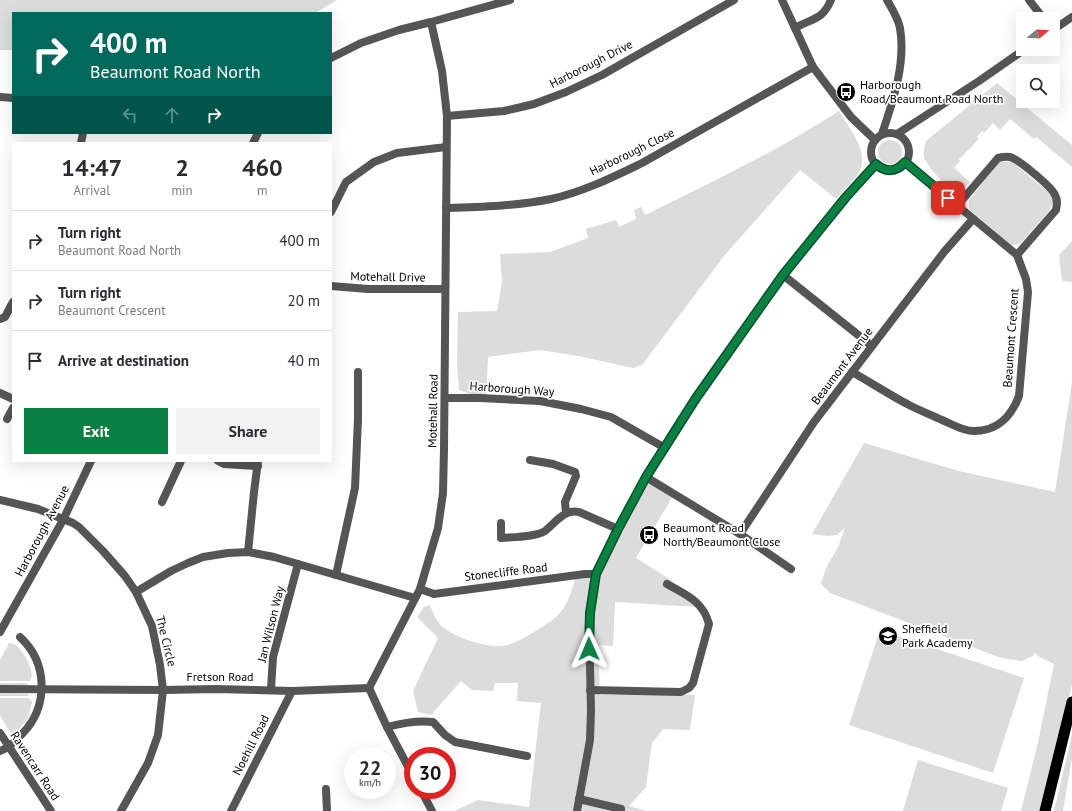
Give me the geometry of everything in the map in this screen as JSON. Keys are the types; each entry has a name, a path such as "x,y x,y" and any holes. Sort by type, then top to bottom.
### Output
{"highway":[{"path":"1045,811 1072,702"}],"street":[{"path":"332,58 361,43 399,30 510,0"},
{"name":"Harborough Drive","path":"447,116 504,111 534,104 566,92 602,75 734,0"},
{"path":"782,0 812,67 851,117 875,140"},
{"path":"795,28 819,17 825,12 831,0"},
{"path":"882,134 897,134 908,146 909,152 905,162 897,169 891,170 880,168 873,160 871,150 875,140 882,134 895,94 901,55 900,28 894,12 887,0"},
{"path":"1029,0 1038,12"},
{"path":"1060,25 1072,17"},
{"name":"Motehall Road","path":"369,688 420,589 438,528 443,493 447,116 442,71 431,22"},
{"path":"897,134 980,81 1016,55"},
{"name":"Harborough Close","path":"446,208 491,207 522,204 552,198 614,177 642,164 812,67"},
{"path":"0,97 12,98"},
{"path":"332,210 346,182 374,162 397,153 446,147"},
{"path":"957,206 998,158 1011,157 1019,161 1051,188 1057,203 1056,210 1017,255"},
{"name":"Beaumont Crescent","path":"852,372 910,405 961,428 973,431 997,425 1007,418 1014,408 1019,396 1028,292 1026,279 1017,255 905,162"},
{"path":"577,811 590,740 589,621 596,574 646,477 696,398 783,275 846,197 876,164"},
{"name":"Beaumont Avenue","path":"740,534 814,422 944,252 973,219"},
{"path":"783,275 872,346"},
{"name":"Motehall Drive","path":"332,286 368,289 445,289"},
{"path":"0,319 5,317 12,304"},
{"path":"336,576 355,488 358,419 358,372"},
{"path":"0,393 12,399"},
{"name":"Harborough Way","path":"445,398 540,401 581,409 610,418 665,448"},
{"path":"8,419 12,410"},
{"path":"530,460 553,464 575,472 576,476 565,502 566,512"},
{"name":"Harborough Avenue","path":"1,627 63,520 91,462"},
{"path":"162,502 181,462"},
{"path":"220,462 224,464 258,464 248,552"},
{"path":"646,477 740,534 791,569"},
{"name":"The Circle","path":"0,500 38,509 79,527 115,564 136,592 152,626 160,665 163,690 158,735 148,763 121,811"},
{"path":"501,522 501,538 535,534 543,532 566,512 572,510 618,529"},
{"path":"136,592 170,571 203,557 228,553 248,552 274,557 415,598"},
{"name":"Jan Wilson Way","path":"271,689 273,657 298,564"},
{"name":"Stonecliffe Road","path":"420,589 434,594 585,574 596,574"},
{"path":"590,690 681,692 689,688 693,683 709,624 707,616 694,600 667,584"},
{"path":"0,751 9,748 35,719 42,689 42,677 37,662 28,645 20,637"},
{"path":"369,688 404,759"},
{"name":"Fretson Road","path":"0,689 271,689 292,691 369,688"},
{"name":"Noehill Road","path":"231,811 292,691"},
{"path":"387,727 424,720 433,722 445,735 455,742 527,756"},
{"name":"Ravencarr Road","path":"0,733 51,811"},
{"path":"326,789 327,811"},
{"path":"426,799 432,811"},
{"path":"579,799 621,809 621,811"}],"shaded area":[{"path":"0,0 337,0 317,12 12,12 12,50 0,50"},
{"path":"997,83 1016,99 1016,108 1027,108 1072,145 1072,167 1036,137 1034,139 1010,119 1000,130 993,123 984,133 982,131 977,137 979,139 959,159 960,161 954,168 970,182 962,190 955,192 942,182 925,160 924,153 926,141"},
{"path":"839,111 860,147 862,162 856,177 836,199 800,170 724,256 642,365 633,368 578,356 540,350 488,357 486,400 459,390 457,364 458,312 497,311 502,282 500,254 550,252 588,238 586,229 616,220 619,227 636,219 634,210 641,207 645,215 768,153 816,126"},
{"path":"890,140 899,143 902,152 899,161 890,164 881,161 878,152 881,143"},
{"path":"999,162 1012,162 1051,194 1053,203 1049,211 1020,244 1011,245 969,209 969,200"},
{"path":"1072,241 1072,282 1062,281 1059,255"},
{"path":"1072,382 1072,685 1041,811 1021,811 1038,742 1054,664 1034,653 1033,656 1022,661 1001,658 830,593 821,584 826,568 838,547 845,528 837,535 827,536 812,534 864,443 959,471 1055,492"},
{"path":"649,481 673,496 636,558 671,580 698,607 615,602 613,646 598,645 600,695 695,695 690,730 663,729 652,743 646,787 629,806 647,811 454,811 478,800 529,807 541,703 517,701 518,683 495,683 493,691 472,690 461,681 431,715 418,712 413,691 438,638 417,617 424,607 430,605 437,621 444,628 457,636 480,644 495,646 508,645 532,634 558,615 569,598 575,579 594,576"},
{"path":"880,630 1024,678 993,773 849,725"},
{"path":"9,643 18,647 26,658 31,671 32,677 30,681 0,681 0,660"},
{"path":"0,683 27,683 29,685 0,685"},
{"path":"0,693 29,694 28,696 0,696"},
{"path":"0,698 29,698 32,702 28,718 15,734 11,734 0,715"},
{"path":"1072,734 1072,758 1063,811 1054,811"},
{"path":"918,760 1008,788 1001,811 903,811"}],"place":[{"name":"Harborough Road/Beaumont Road North","path":"846,92"},
{"name":"Beaumont Road North/Beaumont Close","path":"649,535"},
{"name":"Sheffield Park Academy","path":"888,636"}],"route":[{"path":"589,649 590,607 596,574 618,529 646,477 696,398 783,275 846,197 876,164 880,168 891,170 897,169 905,162 948,198"}]}
